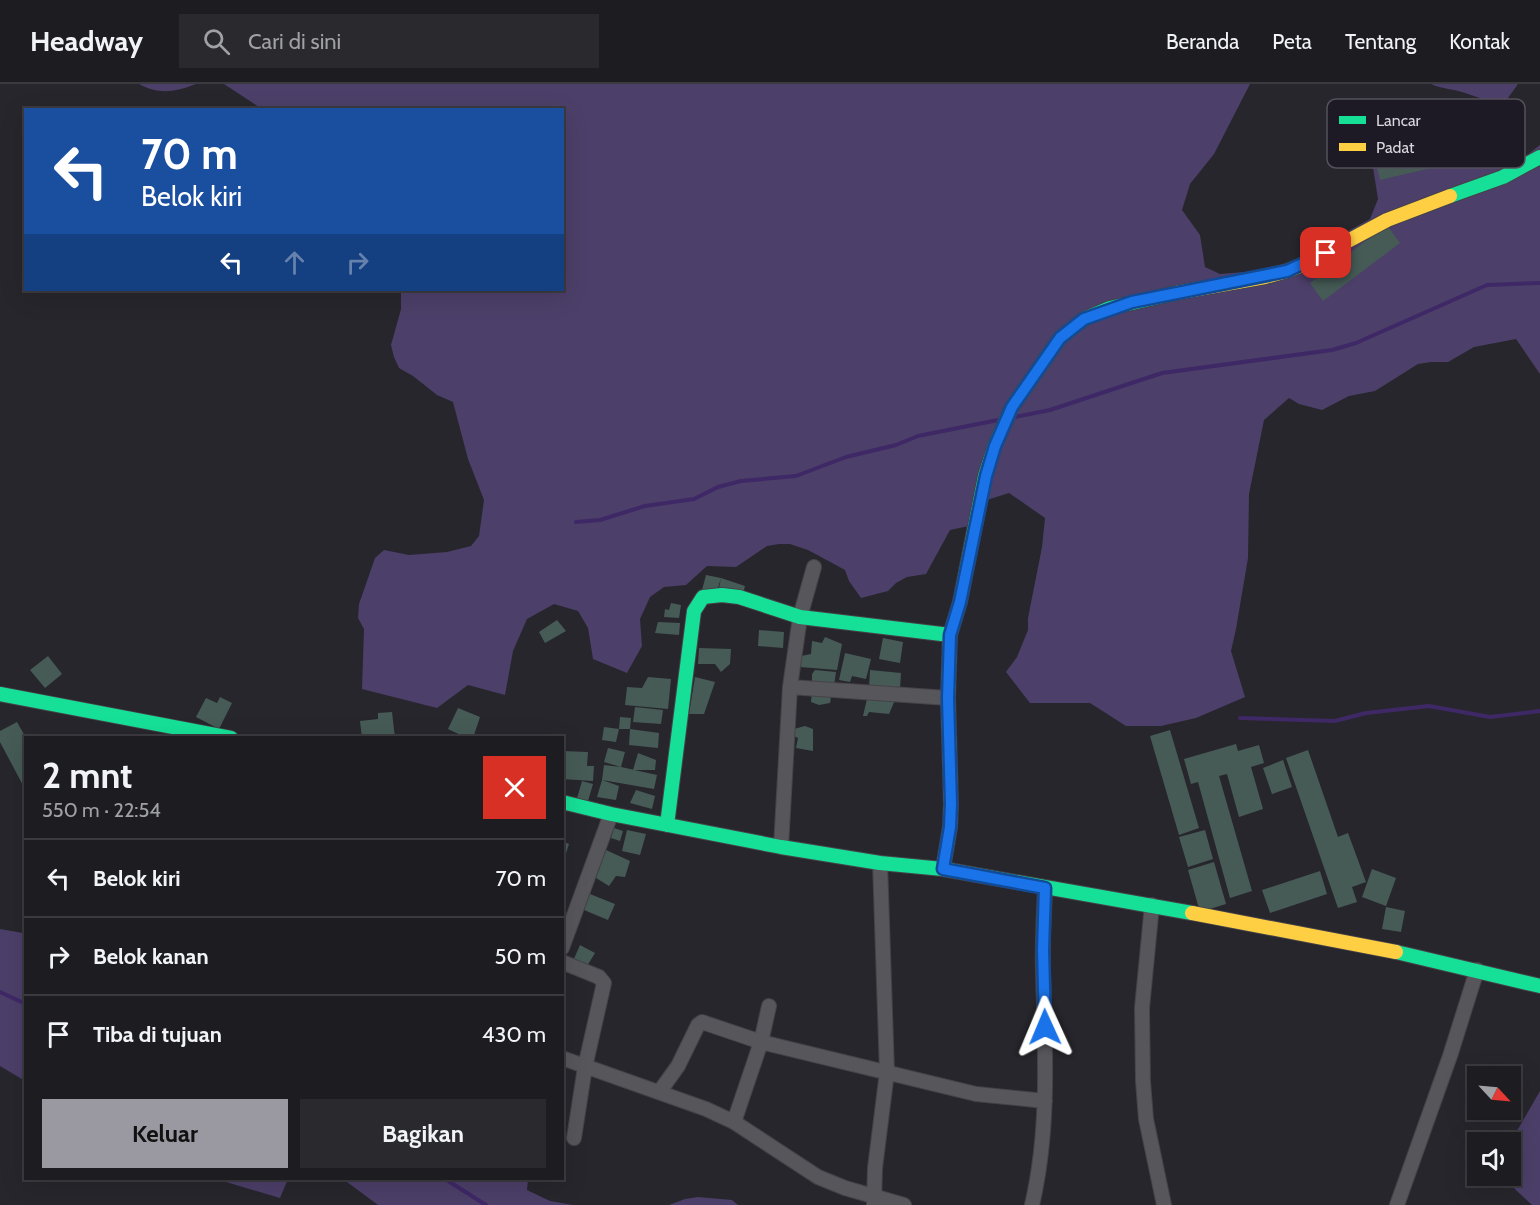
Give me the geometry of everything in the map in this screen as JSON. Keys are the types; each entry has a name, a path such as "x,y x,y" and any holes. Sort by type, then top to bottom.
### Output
{"street":[{"path":"1525,165 1540,157"},
{"path":"943,869 950,827 951,804 948,698 950,635 960,602 986,476 995,446 1012,407 1060,338 1084,319 1132,302 1287,271 1305,264 1398,215 1503,177 1520,168"},
{"path":"781,847 790,687 800,617 814,567"},
{"path":"667,825 694,611 703,597 722,595 739,597 800,617 950,635"},
{"path":"790,687 948,698"},
{"path":"0,694 220,736"},
{"path":"564,802 611,814 781,847 943,869 1152,905 1477,970 1540,986"},
{"path":"564,943 611,814"},
{"path":"874,1201 877,1148 887,1072 880,862"},
{"path":"1032,1205 1043,1134 1045,1101 1043,950 1045,888"},
{"path":"1152,905 1142,1008 1143,1071 1146,1119 1164,1205"},
{"path":"564,963 599,977 604,983 585,1067 574,1138"},
{"path":"1397,1205 1450,1056 1477,970"},
{"path":"734,1122 761,1042 769,1006"},
{"path":"660,1091 678,1066 698,1025 702,1022 761,1042 976,1094 1045,1101"},
{"path":"564,1059 706,1108 734,1122 830,1183 874,1201 904,1205"}],"shaded area":[{"path":"139,84 196,84 181,89 160,91"},
{"path":"224,84 1250,84 1214,154 1190,184 1182,210 1200,235 1205,267 1220,274 1280,269 1370,219 1378,199 1373,168 1500,168 1503,170 1525,168 1525,157 1540,145 1540,374 1516,339 1474,347 1448,362 1418,364 1375,391 1349,396 1322,410 1299,404 1289,398 1264,420 1249,494 1248,558 1231,651 1245,697 1196,718 1161,726 1126,726 1090,703 1030,703 1006,672 1017,657 1028,630 1028,618 1042,547 1045,518 1009,493 987,500 983,523 950,530 926,574 907,577 888,591 861,598 849,581 845,570 808,550 790,544 767,546 736,567 707,566 686,585 664,587 650,597 640,619 642,646 627,673 593,659 588,628 578,611 554,604 527,619 513,651 505,695 468,685 437,708 362,689 364,629 358,618 359,604 375,558 384,550 409,555 447,552 471,546 479,536 484,500 468,459 453,402 437,395 399,368 394,357 391,345 401,309 401,291 564,291 564,108 260,108"},
{"path":"1431,84 1518,84 1507,99 1484,99"},
{"path":"0,929 24,932 24,1080 0,1066"},
{"path":"1540,1091 1540,1205 1532,1205 1512,1186 1521,1186 1521,1132 1516,1132"},
{"path":"219,1180 288,1180 280,1198"},
{"path":"344,1180 528,1180 527,1190 550,1201 573,1205 378,1205"},
{"path":"698,1197 732,1200 738,1205 669,1205"}],"building":[{"path":"1377,168 1431,168 1380,180"},
{"path":"1387,225 1400,243 1323,301 1310,283"},
{"path":"706,575 721,578 717,591 701,594"},
{"path":"721,578 745,586 743,594 719,588"},
{"path":"671,603 681,605 679,618 664,617 665,609 669,610"},
{"path":"557,620 566,631 545,643 539,632"},
{"path":"658,622 680,623 679,635 655,633"},
{"path":"759,630 784,632 783,648 758,646"},
{"path":"825,637 842,644 837,670 800,667 801,656 811,654 812,641 822,643"},
{"path":"883,638 903,642 900,663 879,659"},
{"path":"699,648 731,649 730,664 721,672 715,664 698,664"},
{"path":"845,653 871,659 866,679 852,676 850,682 839,680"},
{"path":"48,656 62,674 45,688 30,670"},
{"path":"815,670 836,672 834,686 812,683 812,674"},
{"path":"870,670 901,673 900,689 869,689"},
{"path":"648,677 671,679 668,709 625,705 627,687 642,688"},
{"path":"695,677 715,682 704,714 689,714"},
{"path":"812,690 832,691 830,703 819,705 811,702"},
{"path":"220,697 232,703 219,729 196,717 206,698 217,703"},
{"path":"867,699 895,700 889,714 869,712 867,716 863,716"},
{"path":"635,707 663,710 661,724 633,722"},
{"path":"458,708 480,717 474,736 463,736 448,729"},
{"path":"392,712 395,736 362,736 360,721 378,719 378,713"},
{"path":"620,717 631,718 630,729 619,729"},
{"path":"17,722 25,736 24,787 0,742 0,731"},
{"path":"805,726 813,729 813,751 796,748 798,738 794,736 794,729"},
{"path":"604,727 619,729 616,742 602,740"},
{"path":"630,729 659,733 658,748 629,745"},
{"path":"1170,730 1199,828 1179,835 1150,736"},
{"path":"1236,744 1238,751 1259,745 1264,763 1251,767 1263,809 1239,817 1227,774 1219,776 1252,891 1230,898 1198,782 1191,784 1184,759"},
{"path":"608,748 625,752 621,767 604,762"},
{"path":"1308,750 1338,837 1348,833 1366,882 1352,887 1357,902 1338,908 1286,758"},
{"path":"564,751 588,752 587,766 594,766 593,781 564,779"},
{"path":"638,753 656,760 655,770 633,770"},
{"path":"1283,760 1292,787 1272,794 1263,768"},
{"path":"604,765 657,775 654,789 602,780"},
{"path":"602,780 619,786 616,800 597,797"},
{"path":"582,781 593,784 588,801 577,798"},
{"path":"636,790 655,796 652,809 630,803"},
{"path":"614,828 623,831 620,841 611,838"},
{"path":"627,830 646,834 640,855 622,851"},
{"path":"1205,830 1213,859 1188,867 1179,837"},
{"path":"564,842 569,844 564,860"},
{"path":"606,850 630,861 625,877 616,876 609,886 596,878"},
{"path":"1214,862 1226,904 1200,912 1188,870"},
{"path":"1372,869 1396,878 1386,906 1362,897"},
{"path":"1320,871 1327,894 1270,913 1262,890"},
{"path":"590,894 615,904 608,920 584,910"},
{"path":"1386,907 1405,911 1401,932 1382,929"},
{"path":"580,945 595,953 587,966 573,961"}],"waterway":[{"path":"1015,417 1050,410 1162,373 1332,350 1356,343 1487,285 1540,283"},
{"path":"576,522 600,520 645,506 694,499 718,487 741,481 796,476 846,457 896,445 918,436 998,420"},
{"path":"1240,718 1335,721 1366,713 1429,706 1490,717 1540,711"},
{"path":"0,992 24,1003"},
{"path":"447,1180 486,1205"}],"traffic: fast":[{"path":"1525,165 1540,157"},
{"path":"1450,196 1503,177 1520,168"},
{"path":"950,635 960,602 985,476 995,445 1012,407 1060,338 1084,319 1110,308 1176,293"},
{"path":"667,825 694,611 703,597 722,595 739,597 800,617 950,635"},
{"path":"0,694 220,736"},
{"path":"564,802 611,814 781,847 880,863 943,869 1192,913"},
{"path":"1396,952 1540,986"}],"traffic: slow":[{"path":"1176,293 1287,271 1305,264 1387,220 1450,196"},
{"path":"943,869 950,827 951,804 948,698 950,635"},
{"path":"1192,913 1396,952"}],"route":[{"path":"1045,1027 1043,972 1045,888 943,869 950,827 951,804 948,698 950,635 960,602 986,476 995,446 1012,407 1028,382 1060,338 1084,319 1132,302 1265,277 1305,264 1326,253"}]}
